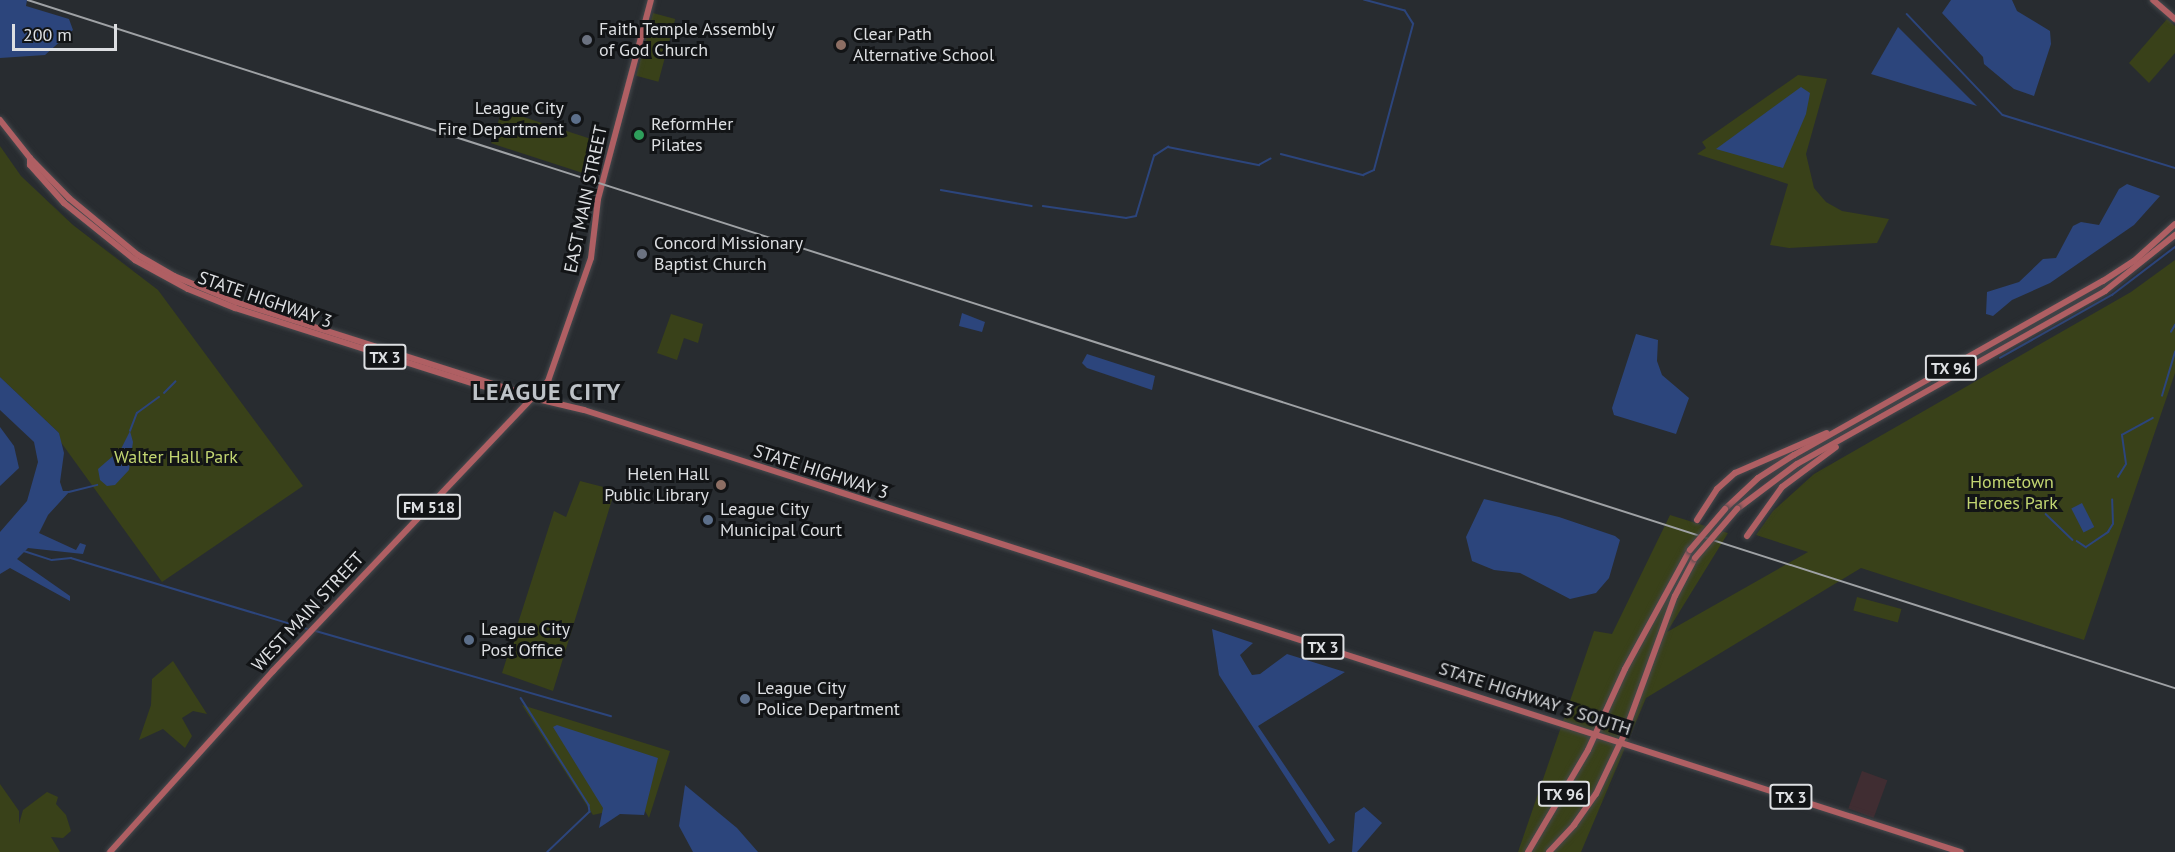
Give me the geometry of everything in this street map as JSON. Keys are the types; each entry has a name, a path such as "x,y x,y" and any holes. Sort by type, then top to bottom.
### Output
{"main road":[{"name":"EAST MAIN STREET","path":"534,397 558,362 591,258 598,199 651,0"},
{"path":"2153,0 2175,19"},
{"name":"STATE HIGHWAY 3","path":"0,120 30,158 104,229 138,255 190,284 282,317 1098,576"},
{"name":"TX 96","path":"1528,852 1596,734 1629,660 1690,550 1725,508 1758,478 2134,261 2175,224"},
{"name":"TX 96","path":"1549,852 1590,803 1621,742 1675,596 1695,558 1737,509 1797,464 2104,291 2175,235"},
{"path":"1987,347 1991,355"},
{"path":"1979,352 1984,359"},
{"name":"WEST MAIN STREET","path":"110,852 314,627 534,397"},
{"path":"1747,536 1762,510 1789,480 1902,405"},
{"path":"1697,520 1717,489 1735,472 1842,428"},
{"name":"STATE HIGHWAY 3 SOUTH","path":"1098,576 1961,852"}],"shaded area":[{"path":"1862,771 1887,780 1874,818 1848,809"}],"green space":[{"path":"653,13 675,19 658,82 636,76"},
{"path":"2167,19 2175,26 2175,53 2149,83 2129,63"},
{"path":"1798,75 1827,79 1806,154 1814,188 1826,202 1842,211 1889,219 1877,243 1789,248 1770,245 1788,184 1697,154 1706,148 1702,142"},
{"path":"502,110 607,144 596,177 491,143"},
{"name":"Walter Hall Park","path":"0,146 21,176 73,225 158,290 303,486 162,582 60,441 59,433 0,377"},
{"name":"Hometown Heroes Park","path":"2175,260 2175,373 2084,640 1861,568 1646,698 1581,852 1518,852 1594,631 1612,634 1670,515 1728,533 1667,632 1808,552 1756,535 1773,511 1814,474 2131,292"},
{"path":"671,314 703,324 698,343 684,338 677,360 657,353"},
{"path":"580,481 615,490 553,691 502,673 554,511 566,517"},
{"path":"1857,597 1901,609 1898,622 1853,611"},
{"path":"173,661 207,714 193,711 182,718 192,736 185,748 163,729 139,740 151,705 152,679"},
{"path":"522,705 670,751 649,818 641,804 593,815"},
{"path":"0,784 19,811 19,824 23,810 47,792 58,797 56,804 66,815 71,831 63,838 51,837 60,852 0,852"}],"water":[{"path":"0,0 27,0 26,6 69,19 73,30 45,55 0,58"},
{"path":"1951,0 2012,0 2017,11 2050,31 2051,44 2034,96 2014,89 1984,64 1983,57 1942,13"},
{"path":"1898,27 1977,106 1871,74"},
{"path":"1801,87 1810,93 1806,114 1783,168 1716,149"},
{"path":"2127,184 2160,196 2134,225 2050,283 2012,300 1993,316 1986,314 1987,292 2019,282 2043,259 2056,258 2073,226 2081,222 2099,225 2119,189"},
{"path":"962,313 985,322 982,332 959,326"},
{"path":"1636,334 1658,340 1657,361 1662,375 1689,398 1676,434 1614,415 1612,408"},
{"path":"1087,354 1155,376 1152,390 1087,368 1082,363"},
{"path":"0,377 59,433 64,453 60,482 63,491 70,491 48,515 39,533 76,550 80,543 86,545 83,554 28,548 17,559 70,596 70,601 10,568 0,574 0,532 27,501 38,462 34,442 0,410"},
{"path":"0,427 14,446 19,468 0,486"},
{"path":"130,431 133,442 129,470 115,485 107,486 100,480 98,469 121,449"},
{"path":"1484,499 1559,517 1615,536 1620,540 1609,578 1596,593 1570,599 1520,573 1494,570 1472,561 1466,537"},
{"path":"2082,503 2094,527 2084,533 2071,508"},
{"path":"1212,629 1253,643 1240,655 1252,675 1260,674 1287,654 1345,672 1258,726 1335,840 1329,844 1219,675"},
{"path":"557,725 658,758 644,815 620,814 599,828 603,808 553,727"},
{"path":"685,785 737,828 758,852 693,852 679,826"},
{"path":"1364,807 1382,823 1357,852 1352,852 1355,813"}],"waterway":[{"path":"1281,154 1363,175 1374,170 1413,24 1405,11 1364,0"},
{"path":"1907,14 2003,115 2175,168"},
{"path":"1043,206 1126,218 1136,216 1154,156 1168,147 1259,165 1270,159"},
{"path":"941,190 1032,206"},
{"path":"2000,358 2112,295 2175,247"},
{"path":"2171,332 2175,325"},
{"path":"2162,396 2175,352"},
{"path":"164,393 175,382"},
{"path":"130,431 137,413 159,397"},
{"path":"2118,477 2126,464 2122,435 2153,418"},
{"path":"69,492 97,485"},
{"path":"2077,541 2086,547 2108,532 2113,524 2112,500"},
{"path":"2046,514 2073,540"},
{"path":"24,551 52,560 71,558 308,629"},
{"path":"316,631 611,716"},
{"path":"521,698 589,805 590,812 548,852"}],"railway":[{"path":"28,0 2175,688"}],"place":[{"name":"Faith Temple Assembly of God Church","path":"587,40"},
{"name":"Clear Path Alternative School","path":"841,45"},
{"name":"League City Fire Department","path":"576,119"},
{"name":"ReformHer Pilates","path":"639,135"},
{"name":"Concord Missionary Baptist Church","path":"642,254"},
{"name":"Helen Hall Public Library","path":"721,485"},
{"name":"League City Municipal Court","path":"708,520"},
{"name":"League City Post Office","path":"469,640"},
{"name":"League City Police Department","path":"745,699"}],"district":[{"name":"LEAGUE CITY","path":"547,392"}]}
